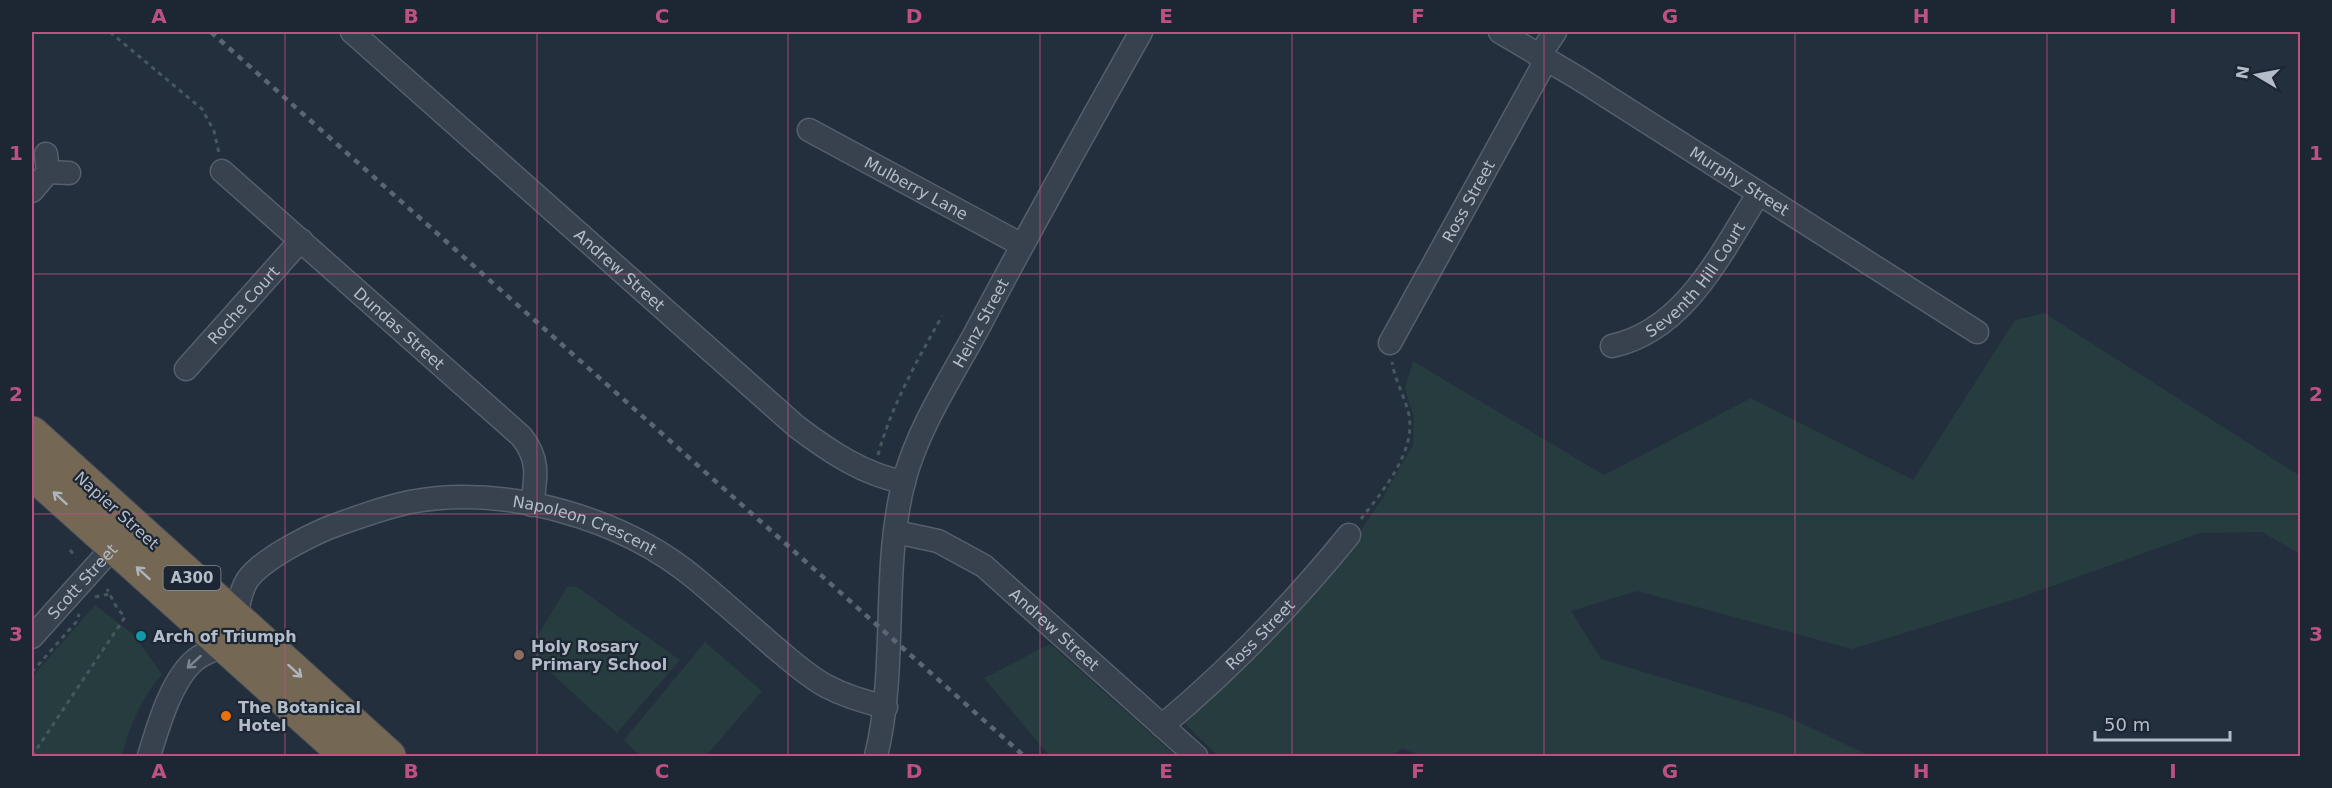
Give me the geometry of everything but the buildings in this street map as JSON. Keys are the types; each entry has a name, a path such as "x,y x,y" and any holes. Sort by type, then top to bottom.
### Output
{"highway":[{"name":"Napier Street","path":"32,433 123,535 231,632 389,756"},
{"name":"Napier Street","path":"32,473 206,590 231,632 347,756"}],"street":[{"name":"Andrew Street","path":"352,32 797,427 856,466 889,480 904,482"},
{"name":"Heinz Street","path":"876,756 886,707 896,532 904,482 911,459 931,416 1022,245 1141,32"},
{"name":"Murphy Street","path":"1500,32 1977,332"},
{"name":"Ross Street","path":"1390,343 1555,32"},
{"name":"Mulberry Lane","path":"809,130 1022,245"},
{"path":"32,191 54,166"},
{"name":"Dundas Street","path":"222,171 521,436 530,447 535,460 532,505"},
{"name":"Seventh Hill Court","path":"1612,346 1640,338 1654,329 1687,300 1712,267 1759,193"},
{"name":"Roche Court","path":"186,369 301,240"},
{"name":"Napoleon Crescent","path":"206,590 233,585 249,578 303,540 344,522 392,506 450,498 484,499 532,505 572,514 601,524 655,550 694,578 811,677 853,698 886,707"},
{"name":"Andrew Street","path":"896,532 938,541 984,566 1196,756"},
{"name":"Scott Street","path":"32,637 123,535"},
{"name":"Ross Street","path":"1162,726 1227,668 1316,575 1348,535"},
{"path":"149,756 158,727 185,669 231,632 241,593 249,578"}],"path":[{"path":"110,32 201,109 214,131 222,171"},
{"path":"875,464 890,414 907,378 942,316"},
{"path":"1348,535 1398,464 1406,447 1410,419 1393,370 1390,343"},
{"path":"69,550 77,558"},
{"path":"32,756 125,617 117,608 107,589"},
{"path":"92,599 109,594"},
{"path":"32,672 77,621 82,607"}],"green space":[{"path":"2044,313 2300,476 2300,554 2262,532 2200,533 2019,598 1852,649 1637,591 1571,611 1601,659 1782,714 1870,756 1421,756 1402,748 1394,756 1218,756 1182,721 1345,554 1382,499 1413,445 1414,417 1405,389 1413,361 1604,475 1751,398 1913,480 2015,320"},
{"path":"576,586 680,660 617,733 528,652 567,587"},
{"path":"95,605 133,634 162,674 148,692 137,713 122,756 32,756 32,677"},
{"path":"705,642 762,691 706,756 640,756 624,740"},
{"path":"1050,644 1176,756 1051,756 1048,754 984,678"}],"railway":[{"path":"211,32 1024,756"}],"place":[{"name":"Arch of Triumph","path":"141,636"},
{"name":"Holy Rosary Primary School","path":"519,655"},
{"name":"The Botanical Hotel","path":"226,716"}]}
